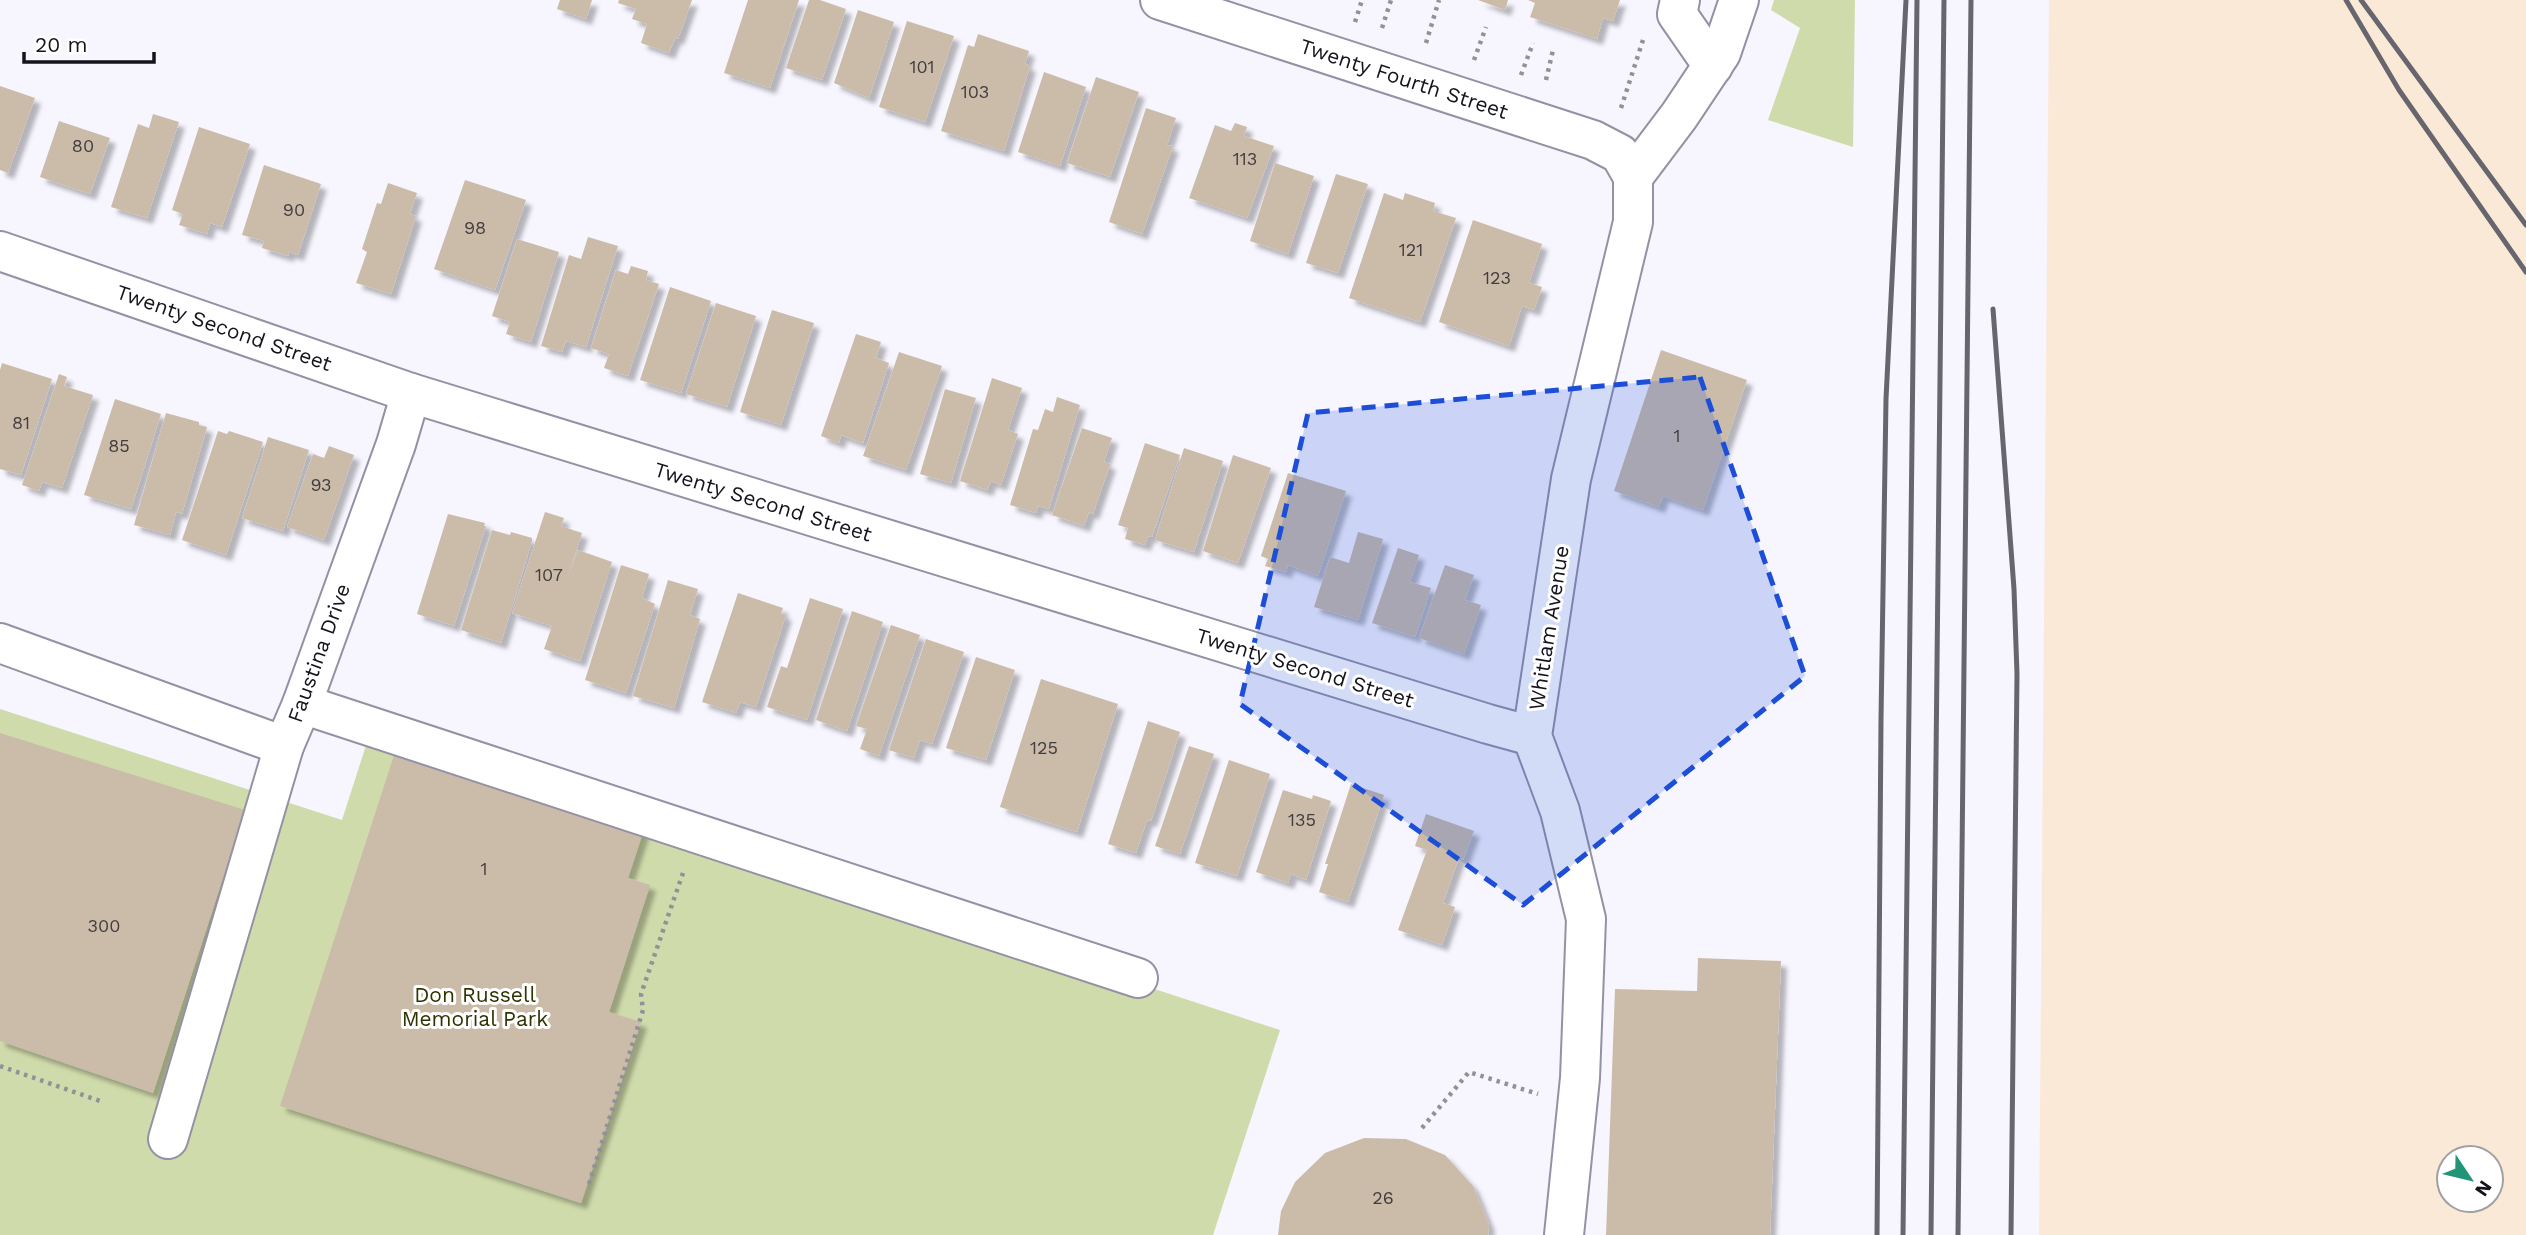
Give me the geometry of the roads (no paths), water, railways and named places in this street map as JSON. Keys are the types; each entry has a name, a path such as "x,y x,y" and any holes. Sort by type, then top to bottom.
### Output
{"street":[{"name":"Twenty Fourth Street","path":"1160,0 1592,140 1620,154 1633,177"},
{"path":"1680,0 1677,14 1713,66"},
{"path":"1633,177 1721,53 1739,0"},
{"name":"Whitlam Avenue","path":"1564,1235 1580,1078 1586,919 1560,811 1532,736 1571,479 1633,222 1633,177"},
{"name":"Twenty Second Street","path":"0,251 411,393 1532,736"},
{"name":"Faustina Drive","path":"0,643 284,746 302,704 396,444 411,393"},
{"path":"302,704 1138,978"},
{"path":"168,1139 284,746"}],"railway":[{"path":"1877,1235 1886,399 1906,0"},
{"path":"1903,1235 1917,0"},
{"path":"1931,1235 1944,0"},
{"path":"1958,1235 1971,0"},
{"path":"2346,0 2399,90 2526,272"},
{"path":"2361,0 2526,225"},
{"path":"1993,309 2014,589 2017,674 2011,1235"}],"park label":[{"name":"Don Russell Memorial Park","path":"475,1007"}]}
